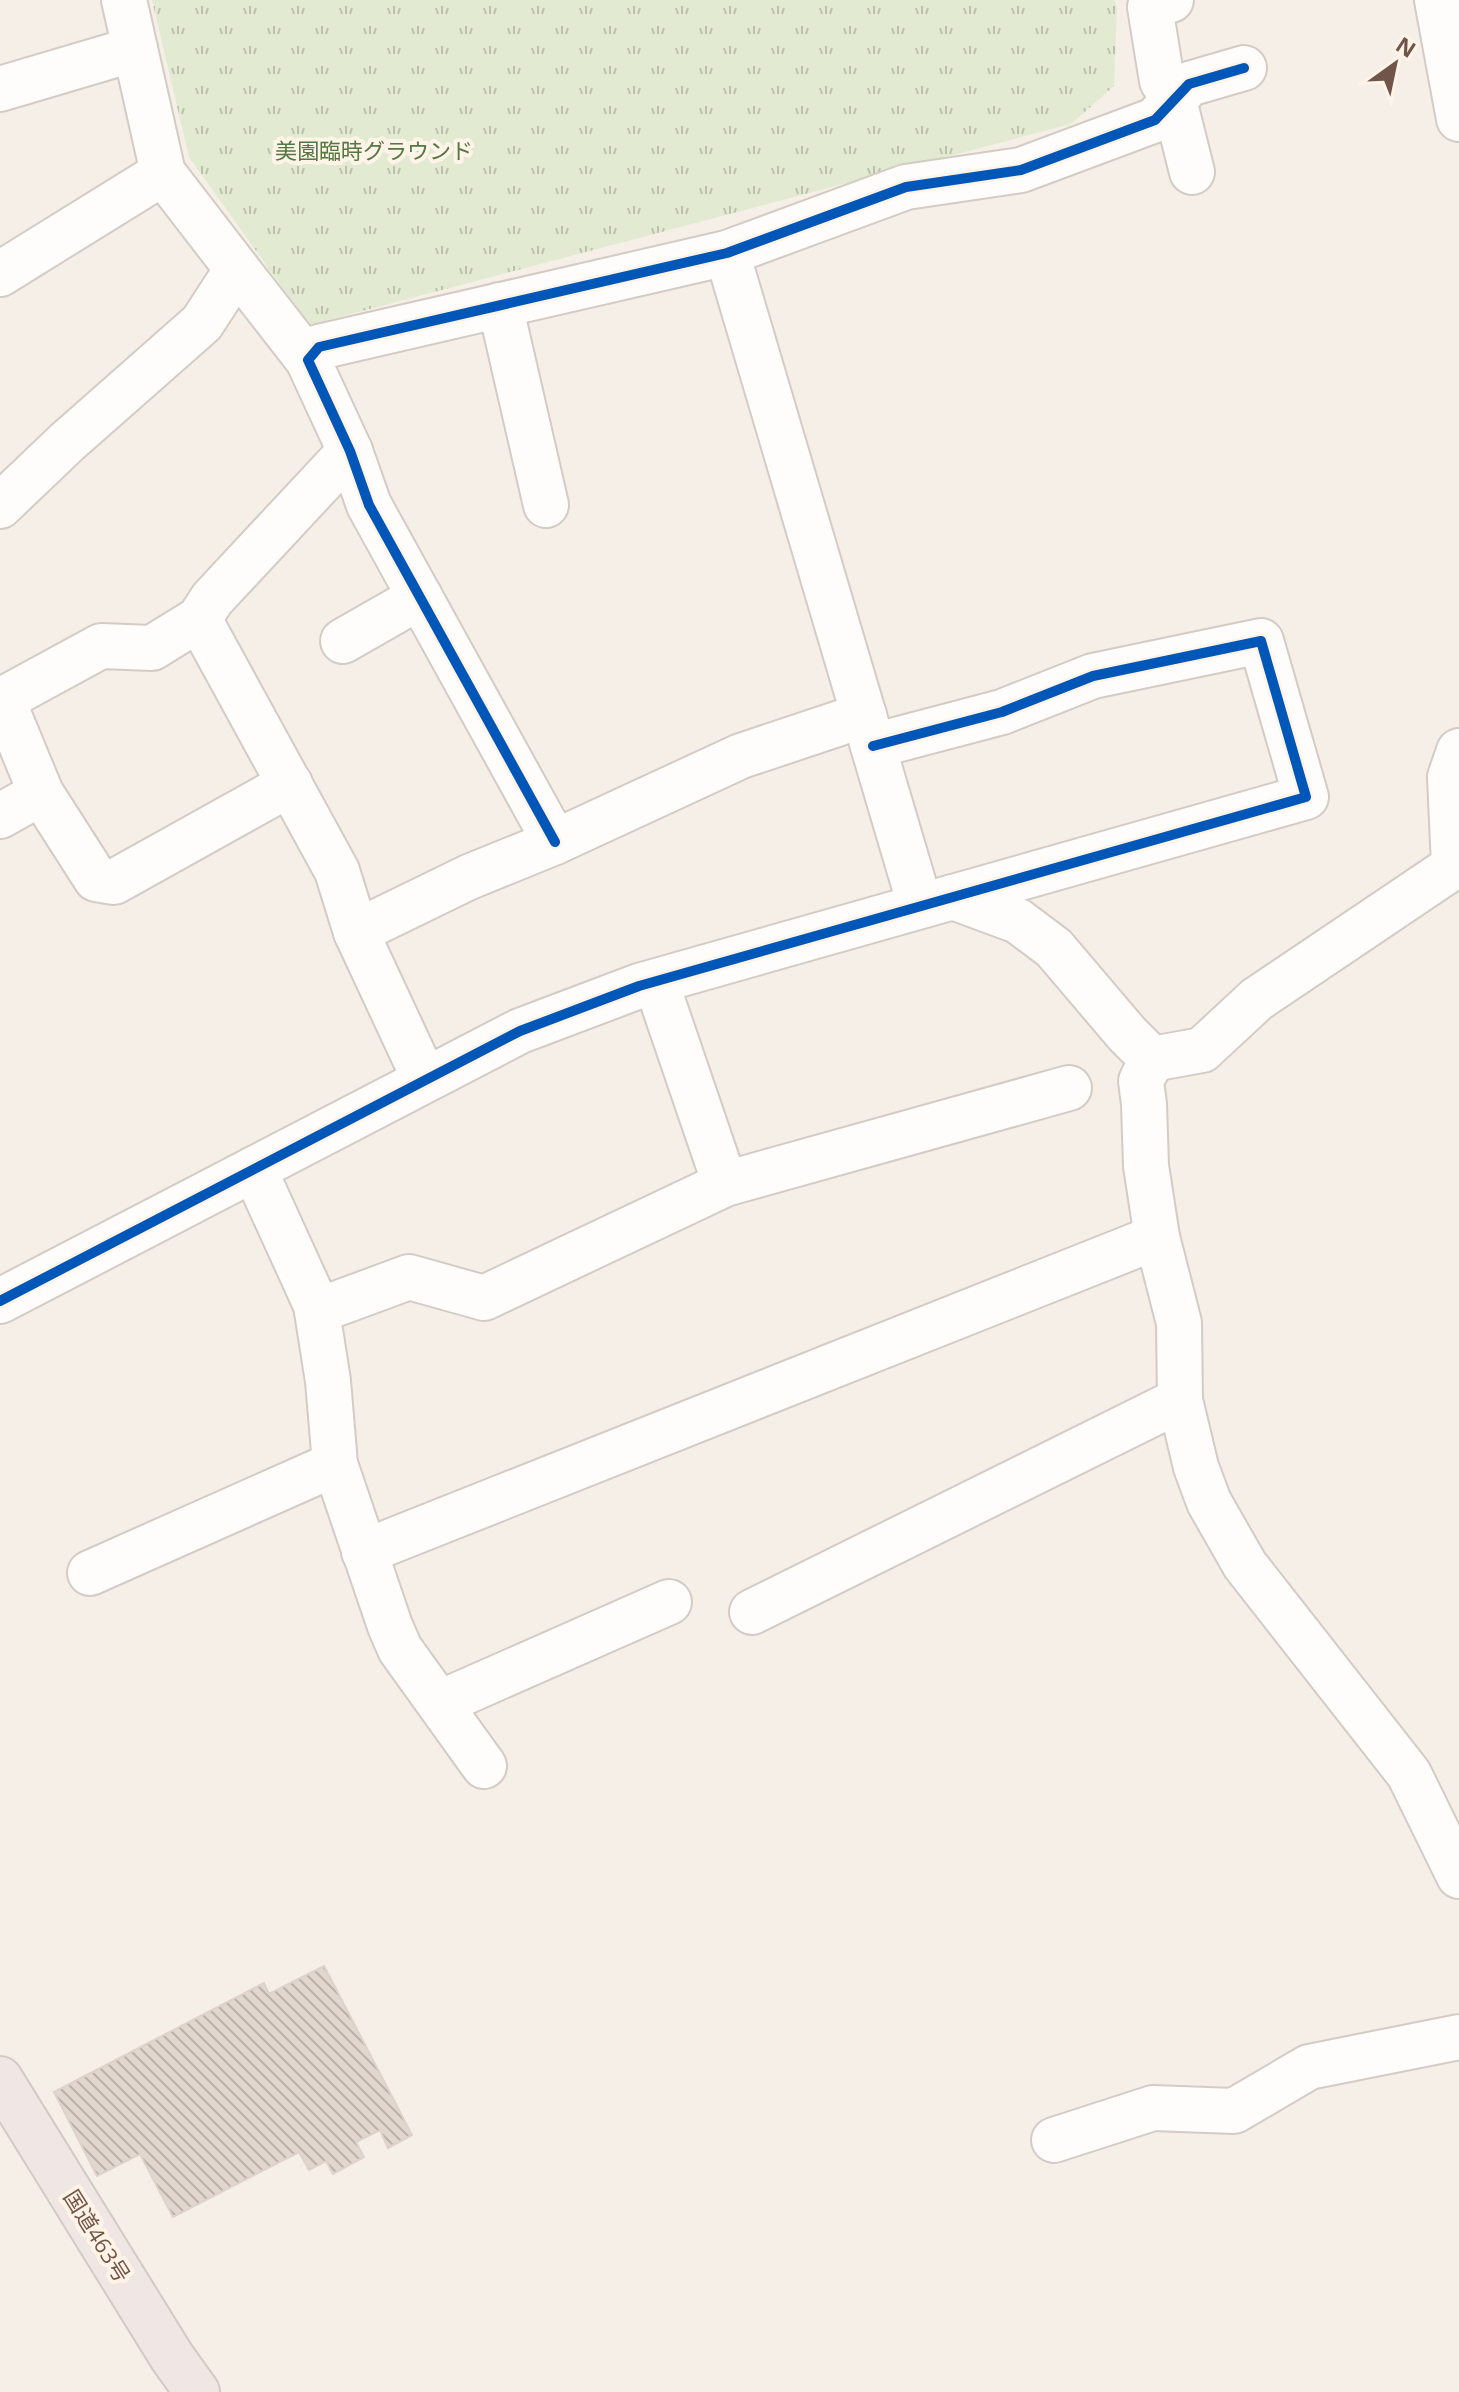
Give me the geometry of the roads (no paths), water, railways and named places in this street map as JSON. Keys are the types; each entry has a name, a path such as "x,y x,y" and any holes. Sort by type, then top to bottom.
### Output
{"highway":[{"name":"国道463号","path":"0,2079 197,2392"}],"street":[{"path":"124,0 163,173 308,360 350,451 369,505 555,842"},
{"path":"1171,0 1150,7 1162,81 1174,100 1192,172"},
{"path":"1437,0 1459,119"},
{"path":"0,89 135,49"},
{"path":"308,360 319,347 727,253 906,187 1021,170 1155,120 1189,84 1244,68"},
{"path":"0,274 163,173"},
{"path":"727,253 869,731 937,901"},
{"path":"0,506 67,442 202,323 237,269"},
{"path":"500,305 546,505"},
{"path":"290,784 114,882 96,879 41,793 2,701 101,646 152,648 199,619 212,599 350,451"},
{"path":"343,641 420,597"},
{"path":"199,619 337,871 356,932 425,1080"},
{"path":"0,1301 520,1031 656,982 1306,797 1261,641 1093,676 1002,712 869,731 741,756 555,842 469,877 356,932"},
{"path":"1152,1059 1202,1050 1257,999 1456,865 1450,777 1459,751"},
{"path":"0,816 41,793"},
{"path":"937,901 1018,921 1054,948 1152,1059"},
{"path":"656,982 725,1184"},
{"path":"1152,1059 1141,1081 1146,1166 1157,1237 1179,1323 1180,1400 1196,1467 1209,1502 1245,1565 1409,1774 1459,1876"},
{"path":"317,1311 409,1277 484,1298 725,1184 1069,1088"},
{"path":"254,1169 317,1311 328,1381 335,1464 400,1649 484,1766"},
{"path":"364,1552 1157,1237"},
{"path":"752,1612 1180,1400"},
{"path":"90,1573 335,1464"},
{"path":"440,1703 669,1602"},
{"path":"1054,2140 1153,2108 1234,2111 1309,2067 1459,2037"}],"park label":[{"name":"美園臨時グラウンド","path":"374,151"}]}
